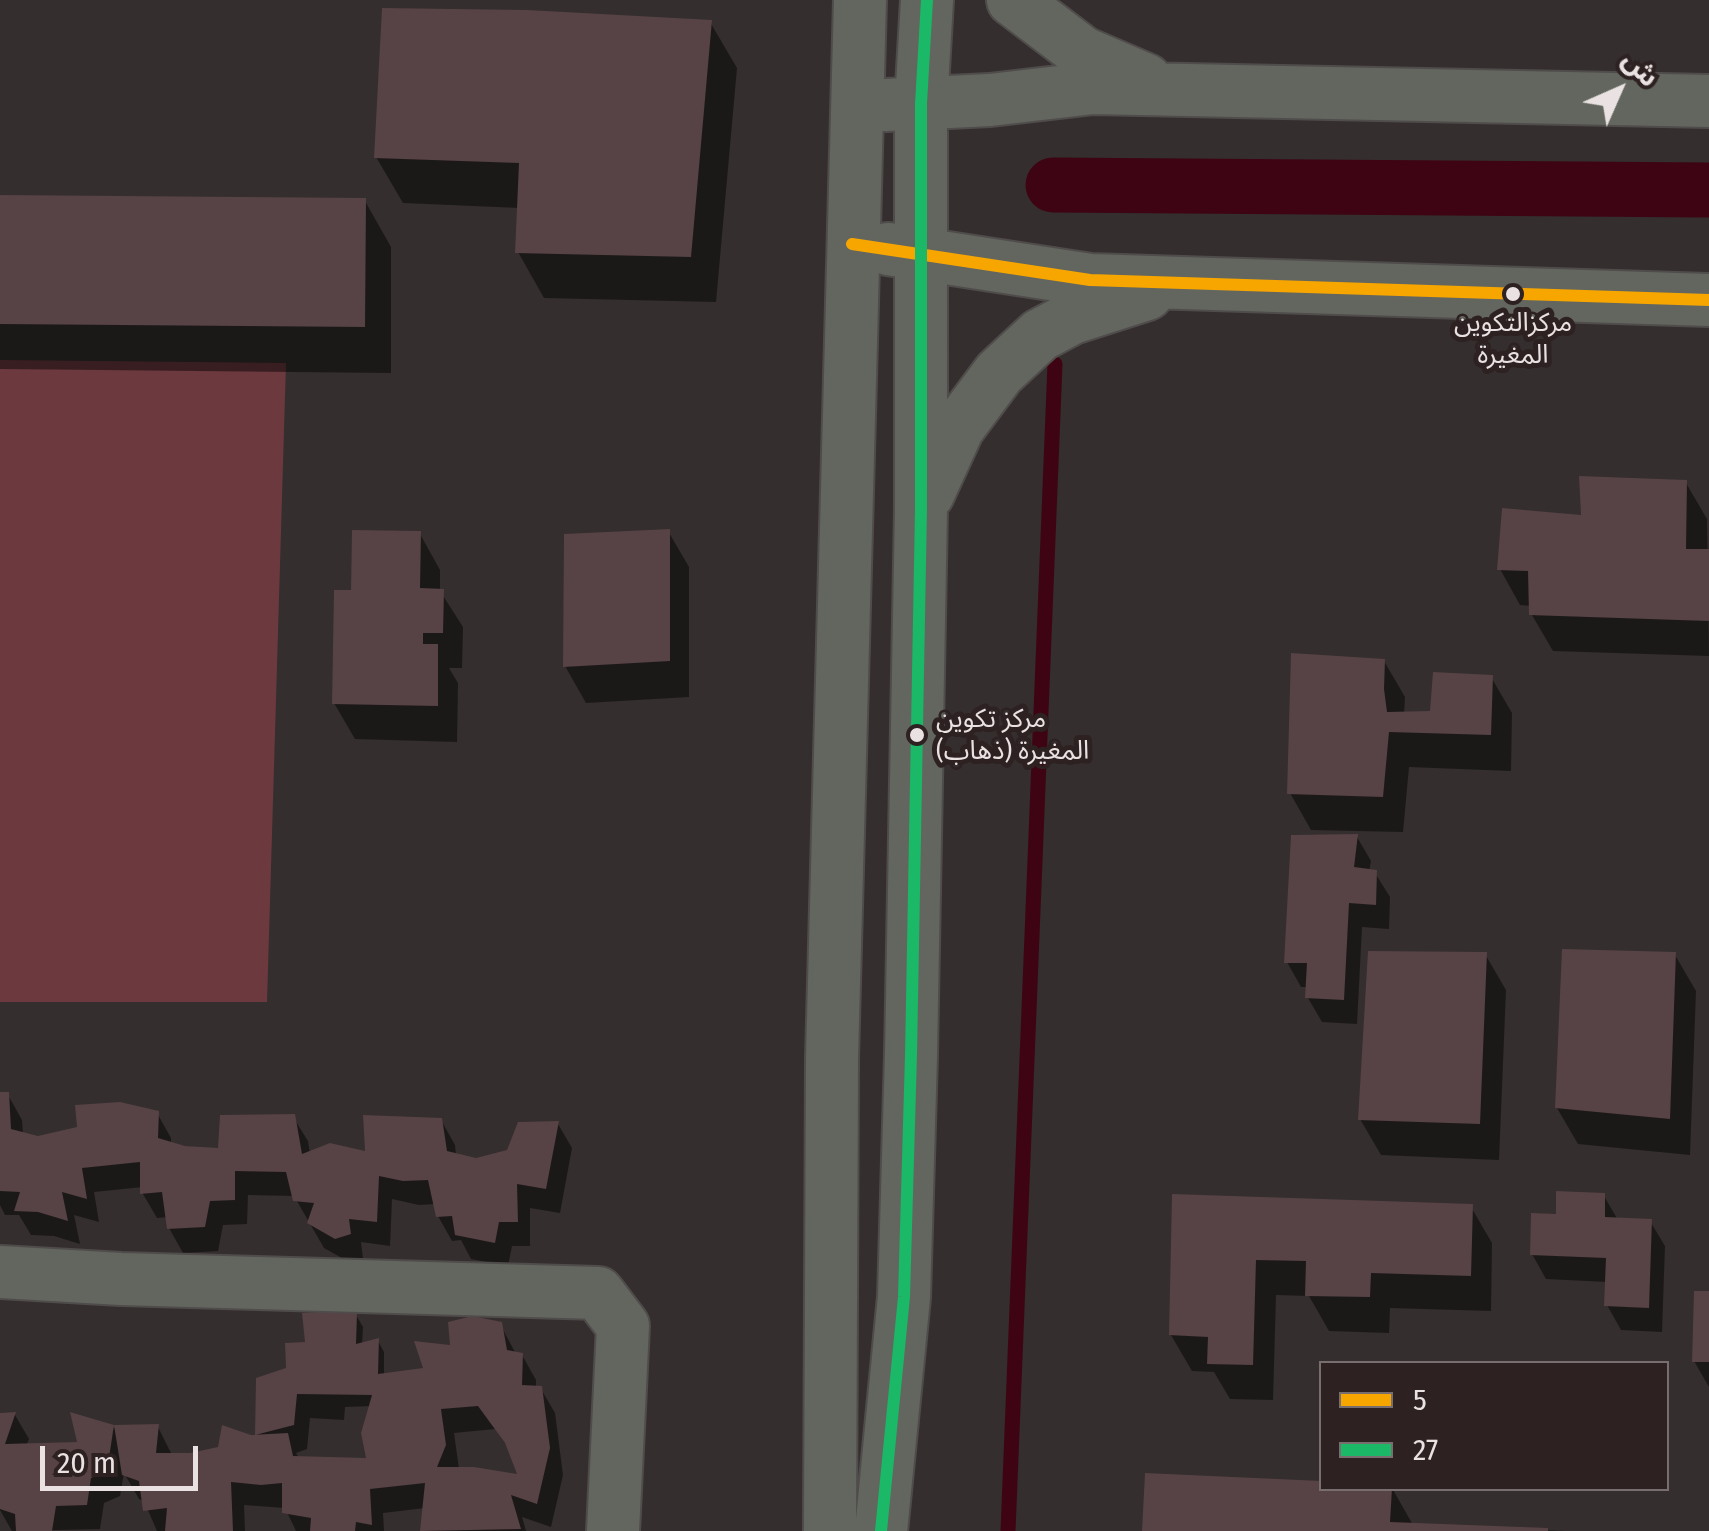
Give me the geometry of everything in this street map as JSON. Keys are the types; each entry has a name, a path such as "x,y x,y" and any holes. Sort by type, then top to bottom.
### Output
{"street":[{"path":"830,1531 832,1058 860,0"},
{"path":"880,1531 904,1279 921,508 921,104 927,0"},
{"path":"1012,0 1083,54 1171,90"},
{"path":"856,106 1093,88 1709,101"},
{"path":"852,244 1090,280 1709,300"},
{"path":"921,508 958,428 998,373 1040,336 1072,318 1176,284"},
{"path":"0,1272 122,1280 598,1293 622,1326 614,1531"}],"shaded area":[{"path":"0,360 286,363 267,1002 0,1002"}],"building":[{"path":"382,8 527,10 712,20 691,257 515,253 519,163 374,158"},
{"path":"0,195 366,198 365,327 0,324"},
{"path":"1579,476 1687,480 1686,549 1709,549 1709,621 1529,615 1528,571 1497,570 1502,508 1581,515"},
{"path":"670,529 670,661 563,667 564,534"},
{"path":"352,530 421,531 420,588 444,589 443,633 423,633 423,644 438,644 438,706 332,704 334,590 351,590"},
{"path":"1291,653 1385,659 1387,712 1430,711 1433,672 1493,675 1491,735 1389,732 1383,797 1287,794"},
{"path":"1358,834 1354,867 1377,870 1376,905 1349,903 1344,1000 1305,998 1307,963 1284,963 1291,835"},
{"path":"1562,949 1676,952 1670,1119 1555,1108"},
{"path":"1368,951 1487,952 1480,1124 1358,1120"},
{"path":"0,1092 9,1092 11,1129 38,1136 77,1127 75,1105 120,1102 159,1111 158,1138 185,1146 218,1148 220,1115 295,1114 302,1154 330,1143 365,1151 363,1115 442,1118 447,1151 476,1158 507,1150 518,1122 559,1121 546,1189 517,1184 518,1222 499,1222 495,1243 455,1235 452,1216 436,1217 428,1180 403,1181 379,1176 377,1222 349,1219 351,1234 335,1239 307,1223 314,1203 293,1201 286,1172 235,1171 235,1200 210,1201 205,1227 167,1229 162,1192 140,1194 140,1162 82,1168 87,1199 62,1192 68,1221 38,1212 14,1211 20,1192 0,1191"},
{"path":"1556,1191 1605,1193 1605,1217 1652,1219 1649,1308 1604,1306 1606,1258 1530,1255 1531,1213 1556,1214"},
{"path":"1172,1194 1473,1204 1471,1276 1371,1273 1370,1297 1305,1296 1306,1261 1256,1260 1253,1365 1207,1364 1208,1337 1169,1335"},
{"path":"1694,1291 1709,1291 1709,1362 1692,1362"},
{"path":"302,1313 357,1313 356,1344 379,1338 378,1374 423,1368 414,1341 450,1345 448,1322 472,1316 502,1322 507,1350 523,1353 522,1385 542,1386 550,1448 537,1504 511,1495 521,1529 420,1531 425,1483 370,1489 372,1525 356,1522 355,1531 310,1531 311,1518 282,1513 282,1483 231,1482 233,1531 165,1531 167,1508 143,1511 139,1481 122,1475 114,1425 159,1424 156,1453 190,1453 218,1447 222,1425 255,1435 256,1378 286,1368 285,1343 305,1342","holes":["297,1394 372,1395 361,1433 366,1458 293,1456 288,1433 256,1435 294,1425","478,1406 505,1443 517,1474 474,1467 437,1467 446,1445 441,1409"]},
{"path":"16,1412 5,1444 77,1442 70,1412 114,1425 107,1471 91,1478 87,1505 56,1506 52,1531 16,1531 15,1514 0,1509 0,1413"},
{"path":"1145,1473 1319,1481 1319,1491 1392,1491 1390,1522 1548,1528 1548,1531 1142,1531"}],"waterway":[{"path":"1053,185 1709,190"},
{"path":"1008,1531 1055,364"}],"transit line":[{"name":"27","path":"881,1531 904,1297 921,509 921,104 927,0"},
{"name":"5","path":"852,244 1090,280 1709,300"}],"place":[{"name":"مركزالتكوين المغيرة","path":"1513,294"},
{"name":"مركز تكوين المغيرة (ذهاب)","path":"917,735"}]}
